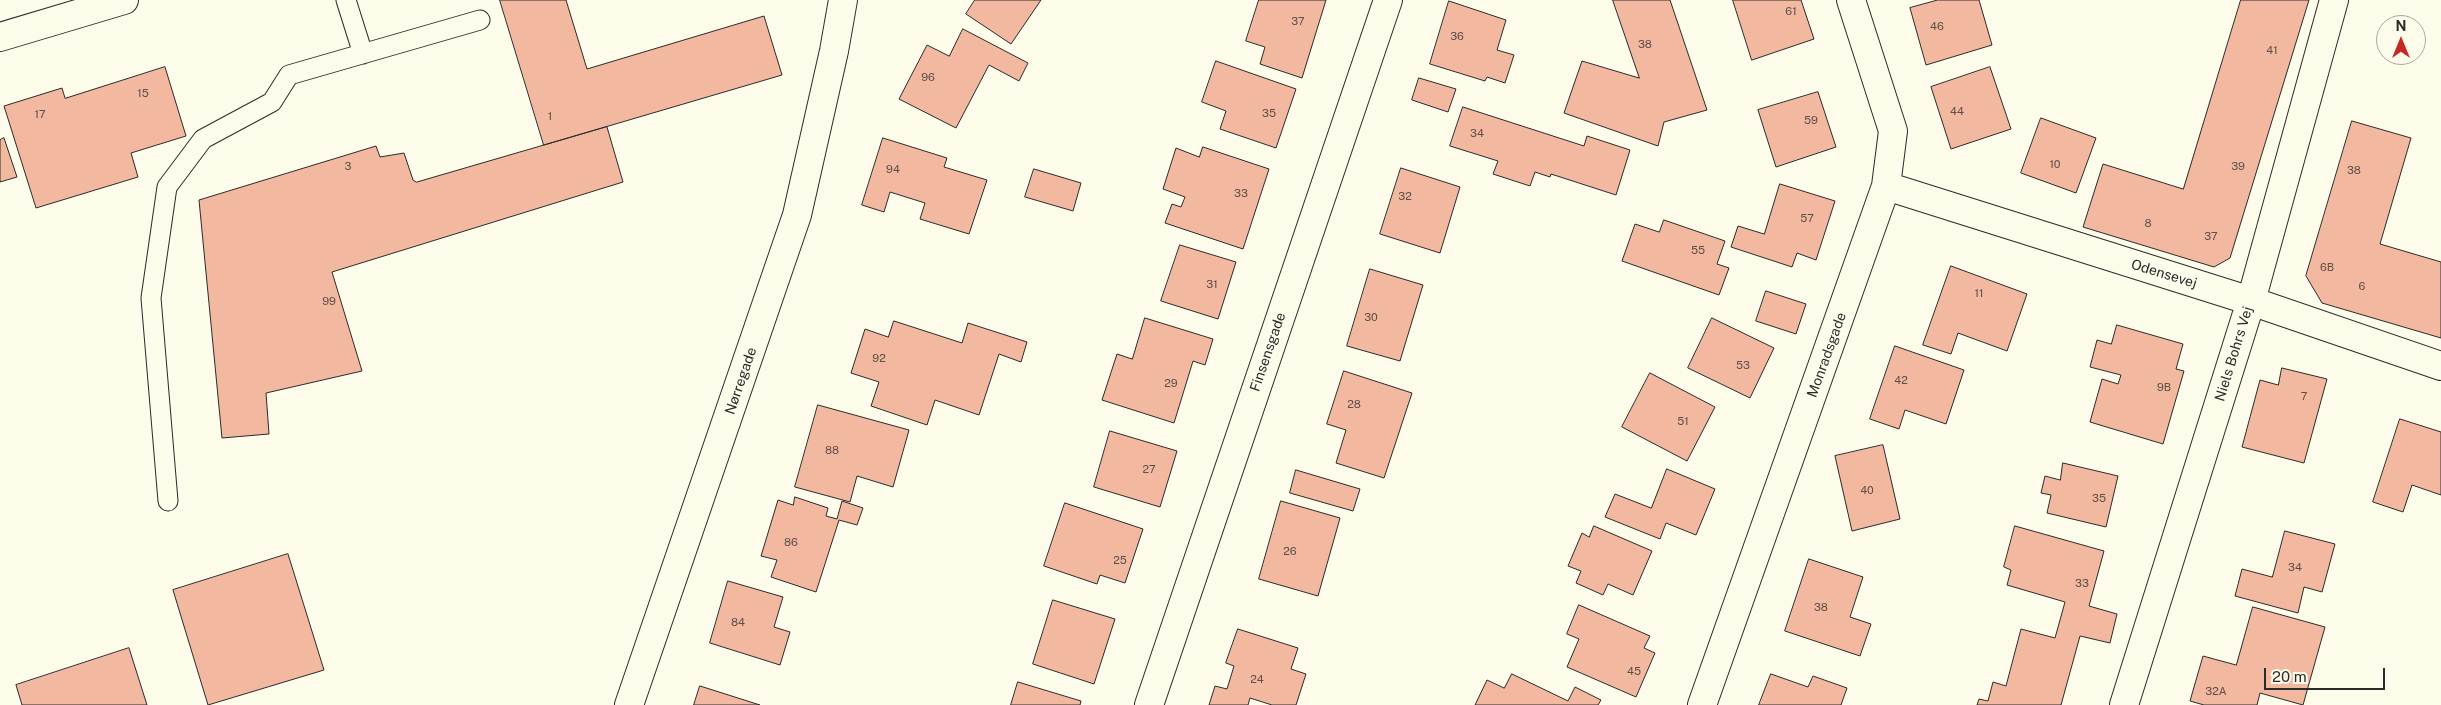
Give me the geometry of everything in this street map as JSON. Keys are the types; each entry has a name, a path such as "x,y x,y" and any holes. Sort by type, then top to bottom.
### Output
{"street":[{"path":"0,37 124,0"},
{"name":"Nørregade","path":"832,0 834,51"},
{"name":"Nørregade","path":"629,705 797,215 834,51 843,0"},
{"name":"Finsensgade","path":"1149,705 1388,0"},
{"name":"Monradsgade","path":"1702,705 1886,186 1893,132 1851,0"},
{"name":"Niels Bohrs Vej","path":"2124,705 2251,301 2334,0"},
{"name":"Odensevej","path":"1886,186 2251,301 2441,366"}],"lane":[{"path":"346,0 364,54"},
{"path":"168,501 150,298 167,187 203,139 272,102 289,75 480,20"}],"building":[{"path":"500,0 566,0 587,69 764,16 782,75 544,145"},
{"path":"975,0 1041,0 1011,44 966,14"},
{"path":"1259,0 1326,0 1302,78 1260,64 1265,47 1246,41"},
{"path":"1613,0 1670,0 1707,110 1664,122 1658,146 1564,113 1582,61 1639,78"},
{"path":"1733,0 1801,0 1814,39 1752,60"},
{"path":"1938,0 1979,0 1992,45 1926,65 1910,8"},
{"path":"2241,0 2309,0 2230,258 2214,267 2083,227 2103,164 2183,189"},
{"path":"1449,1 1506,20 1497,50 1514,55 1505,83 1487,77 1485,81 1430,64"},
{"path":"963,29 1028,63 1019,81 989,65 956,128 899,99 927,45 949,56"},
{"path":"1216,61 1296,89 1276,148 1220,129 1226,111 1202,102"},
{"path":"165,67 186,136 131,153 138,177 36,208 4,106 62,88 65,98"},
{"path":"1990,67 2011,129 1951,149 1931,87"},
{"path":"1419,78 1456,89 1448,112 1412,100"},
{"path":"1818,92 1836,147 1776,167 1758,110"},
{"path":"1463,107 1584,146 1587,136 1630,150 1616,195 1551,174 1550,177 1535,172 1530,186 1493,174 1498,161 1450,146"},
{"path":"2041,118 2096,138 2076,193 2021,173"},
{"path":"2352,121 2411,138 2380,244 2441,262 2441,338 2322,303 2306,276"},
{"path":"607,127 623,182 332,272 362,371 266,393 269,434 222,438 199,200 376,146 380,157 404,153 413,180 416,182"},
{"path":"4,138 17,177 0,182 0,140"},
{"path":"883,138 947,158 944,167 987,180 969,234 920,219 925,203 890,192 884,212 862,205"},
{"path":"1203,147 1269,169 1243,249 1165,223 1172,204 1181,207 1185,197 1163,189 1176,148 1199,157"},
{"path":"1401,168 1460,187 1440,253 1380,234"},
{"path":"1034,169 1081,183 1073,211 1025,197"},
{"path":"1780,184 1835,201 1816,260 1797,253 1792,267 1731,247 1738,226 1764,234"},
{"path":"1664,220 1725,241 1717,264 1729,268 1719,295 1622,261 1635,224 1659,232"},
{"path":"1180,245 1236,262 1218,319 1161,301"},
{"path":"1951,266 2027,294 2007,351 1958,333 1951,354 1923,345"},
{"path":"1370,269 1423,285 1400,361 1347,346"},
{"path":"1766,291 1806,304 1796,334 1756,321"},
{"path":"1145,318 1213,339 1205,365 1193,361 1174,423 1102,400 1117,354 1132,359"},
{"path":"1712,318 1774,348 1750,398 1688,368"},
{"path":"894,321 962,343 968,323 1027,342 1021,362 999,354 979,415 935,400 927,425 871,406 879,382 851,373 865,329 888,337"},
{"path":"2117,325 2183,344 2176,369 2184,371 2163,444 2090,422 2102,379 2118,384 2121,375 2090,367 2097,340 2111,344"},
{"path":"1895,346 1964,370 1946,424 1905,410 1899,429 1870,419"},
{"path":"2282,368 2327,379 2304,463 2242,447 2260,380 2278,385"},
{"path":"1344,371 1412,393 1384,478 1336,463 1346,430 1327,424"},
{"path":"1650,373 1715,407 1687,461 1622,427"},
{"path":"818,405 909,430 893,487 857,476 850,502 795,487"},
{"path":"2400,419 2441,432 2441,495 2412,485 2403,512 2373,502"},
{"path":"1110,431 1177,451 1160,507 1094,487"},
{"path":"1883,445 1900,519 1852,531 1835,456"},
{"path":"2063,463 2118,476 2106,527 2047,513 2051,495 2041,493 2045,476 2060,480"},
{"path":"1667,469 1715,489 1696,535 1666,523 1660,539 1605,517 1615,494 1651,508"},
{"path":"1296,470 1360,489 1353,511 1290,493"},
{"path":"795,497 828,508 826,516 837,519 842,501 863,508 857,525 839,520 816,592 771,577 777,560 761,556 778,500 793,505"},
{"path":"1281,501 1340,518 1318,596 1259,579"},
{"path":"1065,503 1143,529 1125,583 1100,575 1097,584 1044,566"},
{"path":"1594,526 1652,551 1633,595 1608,584 1603,595 1576,583 1581,571 1568,566 1582,533 1589,537"},
{"path":"2015,526 2104,551 2089,606 2117,614 2110,643 2080,636 2061,705 1977,705 1979,699 1988,701 1993,682 2006,686 2021,629 2055,638 2065,602 2007,585 2011,570 2004,567"},
{"path":"2285,531 2335,544 2322,592 2304,587 2298,613 2235,596 2242,569 2272,577"},
{"path":"288,554 324,670 208,705 173,590"},
{"path":"1809,559 1863,577 1850,617 1871,624 1860,656 1785,631"},
{"path":"728,581 783,597 774,627 790,632 780,665 710,643"},
{"path":"1053,600 1115,619 1094,684 1033,664"},
{"path":"1579,605 1650,636 1644,648 1655,653 1636,697 1567,667 1579,639 1567,634"},
{"path":"2253,607 2325,627 2303,705 2260,693 2257,705 2204,705 2190,701 2203,656 2236,665"},
{"path":"1238,629 1298,648 1291,669 1306,674 1296,705 1272,705 1250,698 1248,705 1209,705 1215,686 1227,689 1234,666 1226,663"},
{"path":"129,648 147,705 22,705 16,685"},
{"path":"1512,674 1568,701 1575,687 1601,700 1598,705 1475,705 1487,680 1504,688"},
{"path":"1771,674 1808,687 1813,676 1847,688 1841,705 1759,705"},
{"path":"1018,682 1081,701 1080,705 1011,705"},
{"path":"700,686 760,705 694,705"}]}
